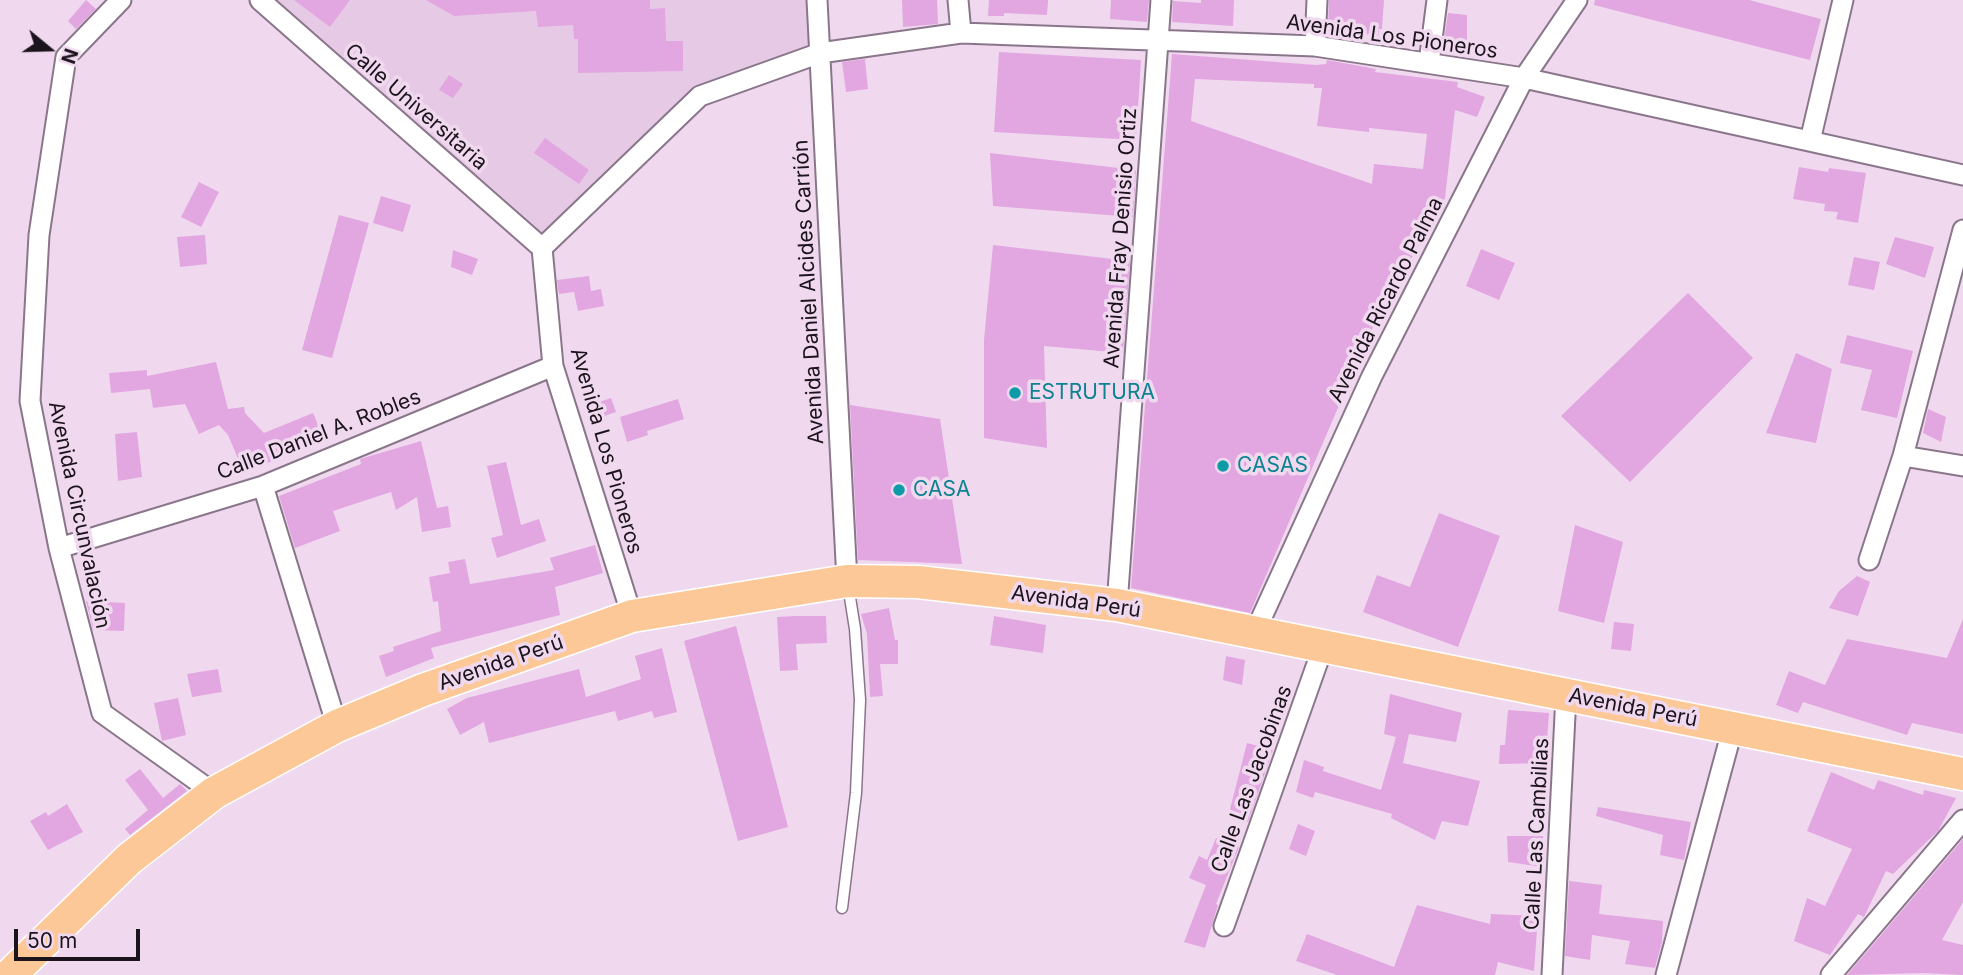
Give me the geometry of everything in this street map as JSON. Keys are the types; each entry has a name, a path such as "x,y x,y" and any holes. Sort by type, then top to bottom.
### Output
{"highway":[{"name":"Avenida Perú","path":"10,975 129,859 214,793 337,726 423,690 632,616 847,581 918,582 1117,605 1963,774"}],"street":[{"name":"Avenida Circunvalación","path":"121,0 66,57 39,235 30,401 59,548 102,713 214,793"},
{"name":"Calle Universitaria","path":"260,0 542,248"},
{"name":"Avenida Daniel Alcides Carrión","path":"817,0 847,581"},
{"path":"958,0 961,33"},
{"name":"Avenida Fray Denisio Ortiz","path":"1117,605 1161,0"},
{"path":"1315,46 1317,0"},
{"path":"1429,63 1437,0"},
{"name":"Avenida Ricardo Palma","path":"1255,632 1372,376 1524,78 1577,0"},
{"path":"1810,141 1837,1"},
{"name":"Avenida Los Pioneros","path":"632,616 552,366 542,248 700,96 820,53 961,33 1158,38 1315,46 1524,78 1963,175"},
{"path":"1869,560 1903,456 1963,230"},
{"name":"Calle Daniel A. Robles","path":"59,548 263,486 552,366"},
{"path":"1903,456 1963,466"},
{"path":"263,486 337,726"},
{"name":"Calle Las Jacobinas","path":"1224,926 1323,648"},
{"name":"Calle Las Cambilias","path":"1552,975 1566,695"},
{"path":"1666,975 1733,727"},
{"path":"1831,975 1963,820"}],"lane":[{"path":"842,908 856,793 860,700 855,629 847,581"}],"shaded area":[{"path":"260,0 817,0 820,53 700,96 542,248"}],"building":[{"path":"86,0 96,9 76,29 68,21"},
{"path":"294,0 350,0 330,27"},
{"path":"426,0 650,0 650,9 665,8 666,41 683,41 683,71 578,73 578,39 574,39 573,25 538,27 536,11 454,16"},
{"path":"902,0 937,0 938,24 903,27"},
{"path":"989,0 1048,0 1047,15 1004,13 1004,16 988,16"},
{"path":"1111,0 1149,0 1147,22 1110,19"},
{"path":"1201,0 1234,0 1233,26 1172,22 1173,1 1201,3"},
{"path":"1329,0 1384,0 1382,29 1379,29 1378,36 1328,28"},
{"path":"1595,0 1749,0 1821,19 1810,60 1594,5"},
{"path":"1448,13 1467,15 1467,51 1443,48"},
{"path":"999,52 1141,60 1136,140 994,132"},
{"path":"1172,54 1316,65 1326,64 1327,60 1376,69 1375,72 1458,82 1457,87 1485,97 1477,117 1455,110 1445,198 1370,333 1250,613 1131,588","holes":["1195,79 1314,84 1314,88 1322,88 1317,126 1369,132 1369,128 1427,134 1423,169 1374,164 1372,184 1191,121"]},
{"path":"865,59 868,89 846,92 842,62"},
{"path":"449,75 463,84 453,98 439,90"},
{"path":"545,138 589,170 579,184 534,153"},
{"path":"990,153 1136,170 1133,217 993,206"},
{"path":"1799,167 1828,172 1829,168 1866,173 1858,223 1836,219 1838,212 1824,211 1825,204 1793,199"},
{"path":"199,182 219,192 201,227 181,217"},
{"path":"381,196 411,205 403,232 373,223"},
{"path":"339,215 369,223 332,358 302,350"},
{"path":"205,235 207,264 180,267 177,237"},
{"path":"1895,237 1934,247 1925,278 1886,264"},
{"path":"993,245 1130,261 1123,353 1044,346 1047,448 984,438 984,340"},
{"path":"1481,249 1515,263 1499,300 1466,286"},
{"path":"453,250 478,259 472,275 451,267"},
{"path":"1854,257 1880,262 1874,290 1848,285"},
{"path":"589,276 591,291 601,289 604,306 578,311 574,292 559,294 557,280"},
{"path":"1688,293 1753,358 1630,482 1561,416"},
{"path":"1847,335 1913,351 1897,418 1861,410 1872,370 1840,363"},
{"path":"1796,353 1832,369 1816,443 1766,433"},
{"path":"216,362 228,409 244,407 245,413 264,433 313,413 324,439 244,473 228,435 219,425 199,434 185,404 153,408 150,389 111,393 109,373 147,370 147,376"},
{"path":"611,398 616,412 593,420 588,406"},
{"path":"678,399 684,419 647,431 648,435 627,442 620,417"},
{"name":"CASA","path":"850,405 940,419 962,564 858,560"},
{"path":"1928,409 1946,417 1941,442 1923,433"},
{"path":"137,432 142,477 118,481 115,434"},
{"path":"421,441 437,508 448,506 451,527 422,532 417,497 396,510 391,492 333,511 340,531 295,548 279,496 361,464 360,459"},
{"path":"506,462 521,525 539,519 546,541 497,558 491,538 503,535 487,466"},
{"path":"1439,513 1500,536 1458,647 1363,612 1377,575 1410,587"},
{"path":"1575,525 1623,542 1604,623 1558,611"},
{"path":"595,545 603,573 555,587 560,615 431,648 434,658 386,677 379,656 394,651 393,647 441,631 438,601 433,602 429,577 450,573 448,562 465,559 470,584 554,570 550,558"},
{"path":"1857,576 1870,582 1858,616 1829,608 1839,591"},
{"path":"86,601 125,603 124,631 93,630"},
{"path":"889,608 895,640 898,640 898,664 880,664 883,696 870,697 867,634 861,614"},
{"path":"826,616 827,643 796,644 798,670 780,671 777,617"},
{"path":"994,616 1046,625 1043,653 990,645"},
{"path":"1963,619 1963,734 1912,723 1907,735 1803,702 1798,713 1776,705 1789,671 1825,685 1847,639 1947,658"},
{"path":"1614,622 1634,624 1631,651 1611,649"},
{"path":"736,626 788,827 738,841 684,641"},
{"path":"662,648 677,712 654,718 652,711 618,721 615,711 489,743 484,722 460,735 447,709 467,698 579,669 586,697 641,679 635,656"},
{"path":"1226,656 1245,660 1242,685 1223,680"},
{"path":"218,669 222,692 192,697 187,674"},
{"path":"1390,694 1462,713 1456,742 1409,734 1403,763 1480,781 1468,826 1442,821 1435,840 1391,818 1392,814 1315,792 1313,798 1296,792 1304,760 1324,767 1323,771 1381,790 1396,737 1384,734"},
{"path":"178,698 186,735 162,741 154,703"},
{"path":"1508,710 1549,713 1547,740 1551,741 1550,763 1499,764 1500,745 1505,745"},
{"path":"1247,743 1273,750 1248,822 1228,817"},
{"path":"140,769 163,798 180,784 187,791 130,835 125,829 148,810 125,780"},
{"path":"1831,772 1874,790 1878,780 1923,795 1924,790 1956,798 1938,831 1893,874 1886,871 1864,917 1858,914 1830,955 1794,941 1807,898 1825,906 1852,849 1807,831"},
{"path":"67,804 83,832 48,850 30,821 46,812 48,816"},
{"path":"1598,807 1691,822 1684,860 1660,855 1663,835 1596,816"},
{"path":"1298,824 1315,831 1306,856 1289,849"},
{"path":"1507,836 1543,836 1543,867 1508,862"},
{"path":"1216,838 1239,847 1216,904 1218,905 1205,948 1184,942 1206,885 1189,878 1199,856 1207,860"},
{"path":"1963,839 1963,902 1942,940 1963,945 1963,975 1847,975"},
{"path":"1569,881 1602,885 1599,914 1663,921 1662,942 1655,968 1625,964 1630,941 1592,935 1590,960 1565,956"},
{"path":"1417,905 1490,924 1491,914 1538,916 1534,971 1498,962 1495,975 1337,975 1296,961 1307,934 1394,967"}],"place":[{"name":"ESTRUTURA","path":"1015,393"},
{"name":"CASAS","path":"1223,466"},
{"name":"CASA","path":"899,490"}]}
